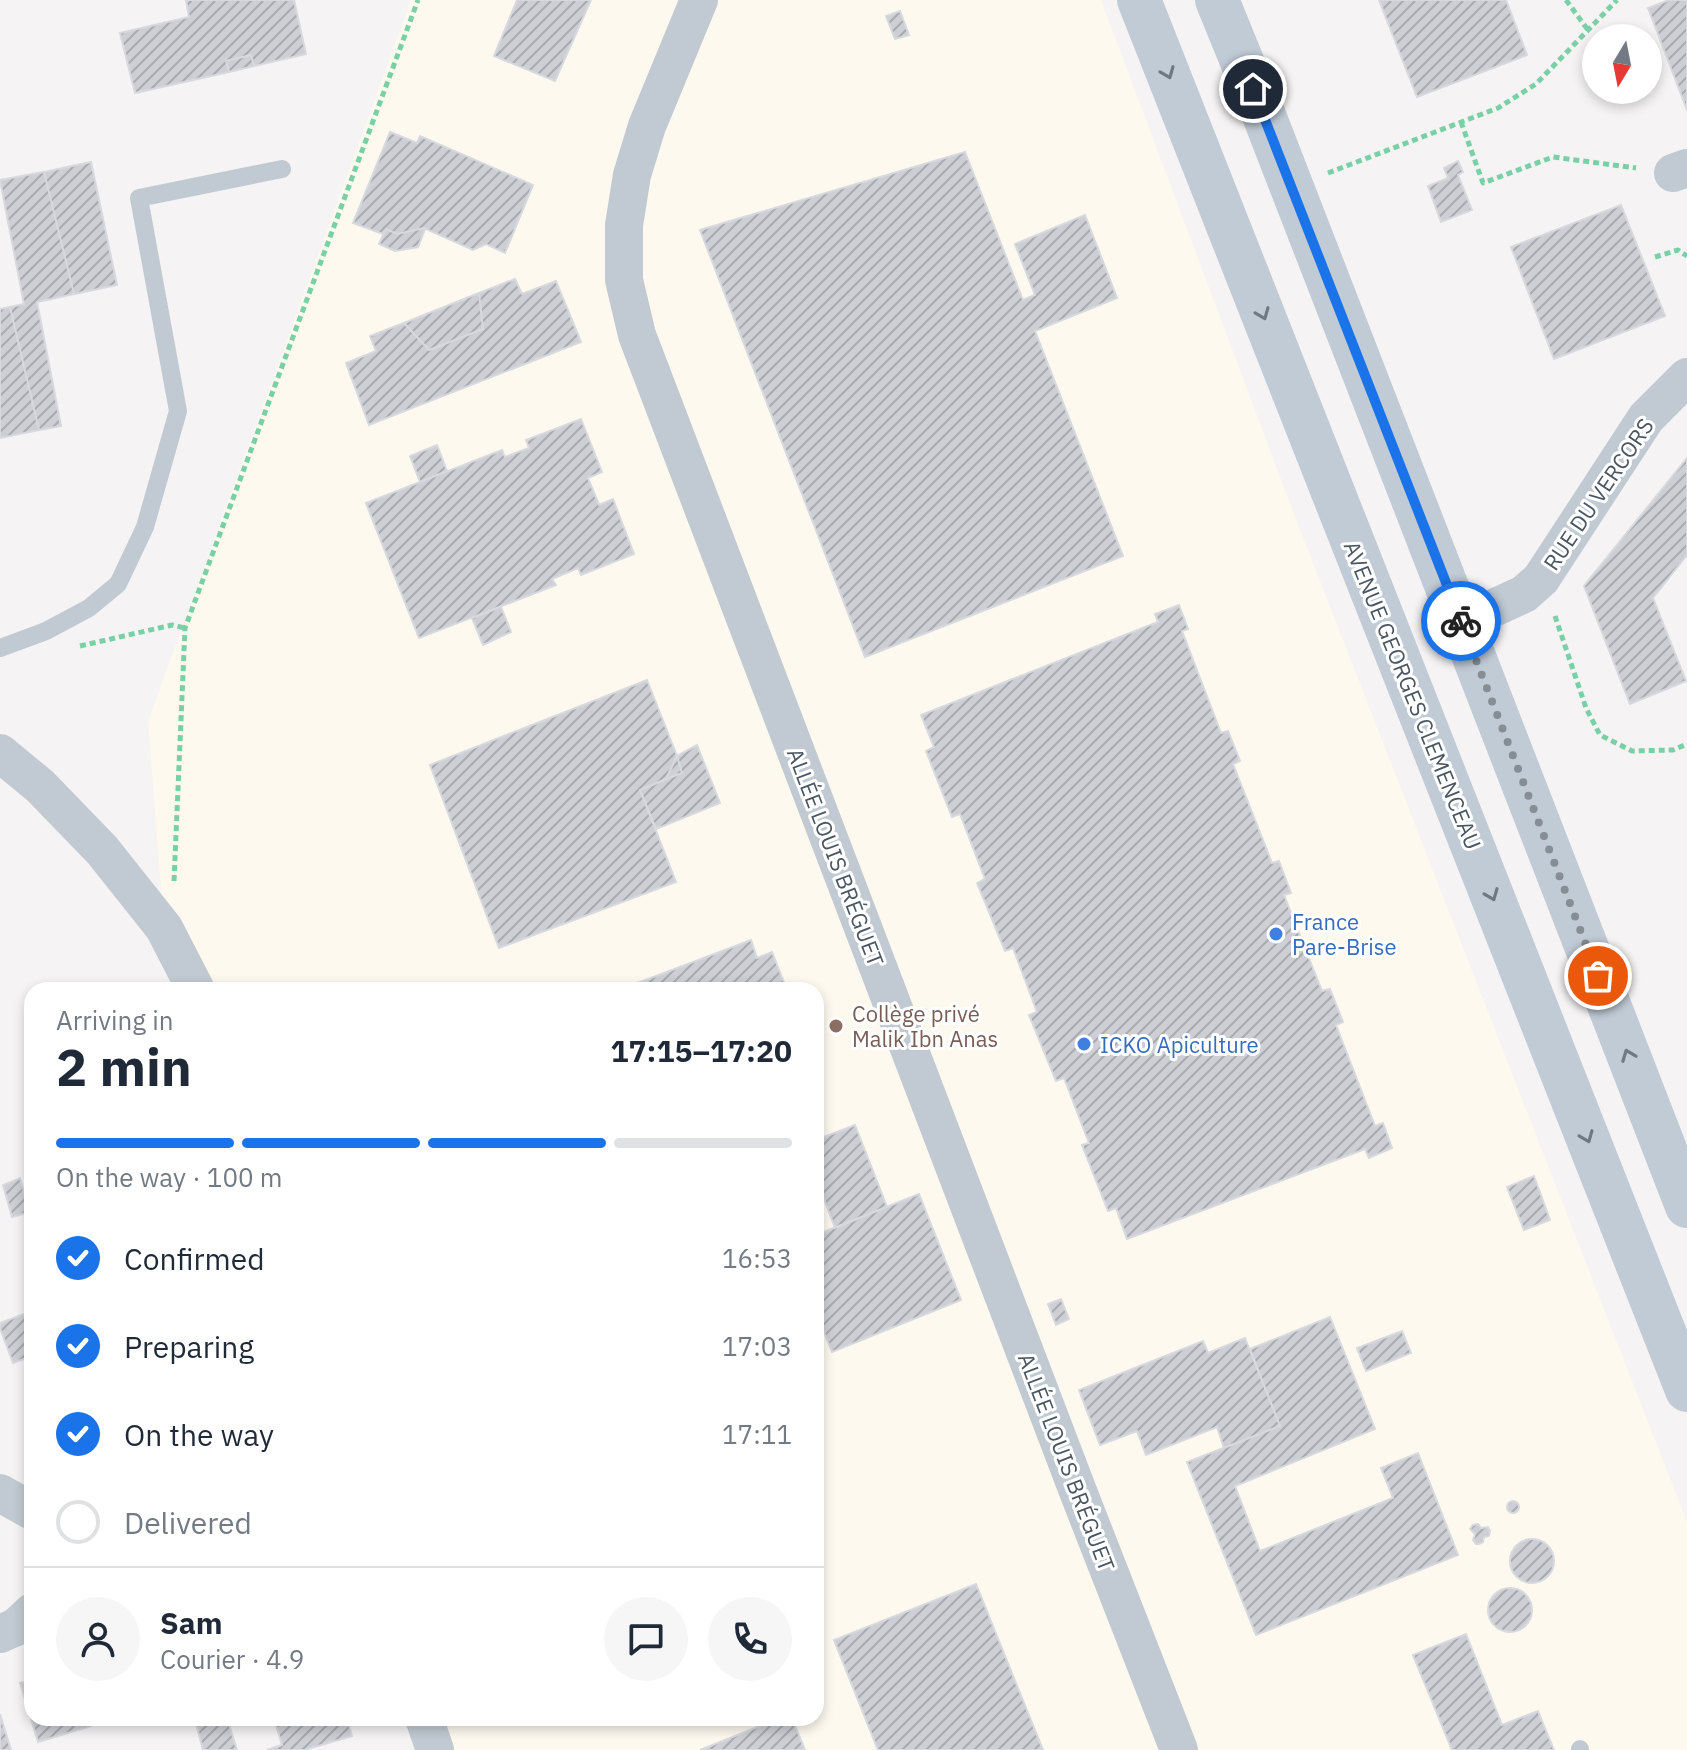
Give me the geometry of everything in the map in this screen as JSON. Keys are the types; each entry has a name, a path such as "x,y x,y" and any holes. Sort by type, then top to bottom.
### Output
{"main road":[{"name":"AVENUE GEORGES CLEMENCEAU","path":"1139,0 1687,1390"},
{"path":"1217,0 1687,1206"}],"street":[{"name":"ALLÉE LOUIS BRÉGUET","path":"699,0 647,126 632,175 624,225 624,280 637,335 1179,1750"},
{"name":"RUE DU VERCORS","path":"1461,623 1524,594 1541,579 1646,418 1687,377"},
{"path":"0,753 40,786 102,850 164,928 192,982"},
{"path":"0,1493 24,1506"},
{"path":"0,1634 24,1620"},
{"path":"427,1726 435,1750"}],"lane":[{"path":"0,648 46,631 89,608 118,584 145,527 178,411 139,198 282,169"}],"path":[{"path":"164,928 176,873 185,628 418,0"},
{"path":"1566,0 1584,24"},
{"path":"1594,24 1617,0"},
{"path":"1292,187 1498,108 1536,84 1582,36"},
{"path":"1461,122 1483,183 1553,157 1680,171"},
{"path":"1655,257 1678,250 1687,256"},
{"path":"1541,579 1586,708 1600,735 1632,751 1673,750 1687,744"},
{"path":"72,648 172,625 185,628"}],"shaded area":[{"path":"411,0 1101,0 1297,522 1687,1522 1687,1750 435,1750 427,1726 824,1726 824,982 192,982 164,928 148,721"}],"building":[{"path":"186,0 294,0 306,54 254,66 251,55 226,61 229,72 135,93 120,33 189,17"},
{"path":"517,0 591,0 555,81 494,56"},
{"path":"1379,0 1506,0 1527,55 1417,97"},
{"path":"1669,0 1687,0 1687,110 1662,45 1662,24 1654,24 1648,8"},
{"path":"900,11 909,35 895,39 886,16"},
{"path":"251,55 254,66 229,72 226,61"},
{"path":"390,132 417,143 420,136 533,185 505,253 486,244 473,250 424,228 397,234 386,229 383,234 353,223"},
{"path":"965,152 1023,300 1035,295 1015,244 1085,215 1117,298 1035,331 1123,556 865,657 700,230"},
{"path":"1458,161 1463,172 1458,175 1472,210 1441,222 1428,186 1448,178 1444,168"},
{"path":"91,162 117,285 74,294 44,172"},
{"path":"44,172 74,294 37,302 61,426 39,430 10,307 24,304 0,180"},
{"path":"1621,205 1665,316 1554,359 1511,247"},
{"path":"424,228 418,247 395,251 379,244 386,229 397,234"},
{"path":"515,279 522,294 556,281 581,342 369,425 346,363 376,351 370,336 404,323 429,350 483,329 479,293"},
{"path":"479,293 483,329 429,350 404,323"},
{"path":"10,307 39,430 0,438 0,309"},
{"path":"581,419 602,472 588,478 599,505 613,499 634,554 581,575 578,568 552,579 556,585 419,638 366,503 502,450 505,457 529,448 526,440"},
{"path":"437,445 447,471 420,482 410,456"},
{"path":"1687,458 1687,555 1653,598 1686,681 1630,704 1584,586"},
{"path":"1179,605 1188,629 1182,631 1221,733 1228,731 1240,761 1233,764 1272,863 1279,861 1291,893 1284,895 1322,991 1330,989 1343,1022 1336,1025 1375,1126 1383,1123 1392,1148 1369,1158 1365,1149 1127,1239 1116,1208 1108,1211 1082,1145 1089,1143 1064,1078 1056,1081 1029,1015 1037,1012 1013,948 1005,951 977,883 985,879 960,814 952,817 926,751 934,747 921,715 1158,622 1155,614"},
{"path":"501,607 511,632 483,645 472,618"},
{"path":"647,680 677,756 666,779 640,790 676,882 499,948 430,765"},
{"path":"697,745 720,803 656,829 640,790 682,773 677,756"},
{"path":"677,756 682,773 666,779"},
{"path":"751,940 757,958 772,952 784,982 640,982"},
{"path":"855,1125 887,1207 835,1228 824,1199 824,1137"},
{"path":"1534,1176 1550,1220 1524,1230 1507,1187"},
{"path":"20,1178 24,1192 24,1214 12,1217 3,1185"},
{"path":"919,1194 961,1300 832,1352 824,1332 824,1232"},
{"path":"1061,1299 1069,1319 1056,1325 1048,1304"},
{"path":"24,1314 24,1359 13,1363 0,1323"},
{"path":"1330,1317 1375,1429 1235,1486 1260,1551 1393,1498 1381,1468 1418,1453 1458,1555 1256,1635 1187,1462 1280,1426 1250,1349"},
{"path":"1402,1331 1411,1353 1366,1371 1357,1348"},
{"path":"1245,1338 1280,1426 1224,1448 1217,1427 1146,1455 1137,1431 1100,1445 1079,1390 1203,1341 1208,1353"},
{"path":"1513,1501 1519,1507 1513,1513 1507,1507"},
{"path":"1478,1524 1481,1528 1488,1527 1490,1531 1483,1542 1476,1544 1473,1540 1475,1534 1470,1529"},
{"path":"1532,1539 1548,1545 1554,1561 1548,1577 1532,1583 1516,1577 1510,1561 1516,1545"},
{"path":"976,1584 1043,1750 878,1750 834,1640"},
{"path":"1510,1588 1526,1594 1532,1610 1526,1626 1510,1632 1494,1626 1488,1610 1494,1594"},
{"path":"1466,1634 1502,1725 1538,1711 1554,1750 1452,1750 1413,1655"},
{"path":"0,1714 11,1750 0,1750"},
{"path":"33,1726 91,1726 38,1742"},
{"path":"197,1726 230,1726 237,1750 203,1750"},
{"path":"276,1726 349,1726 352,1736 304,1750 267,1750 282,1745"},
{"path":"760,1726 795,1726 805,1750 700,1750"}],"way so far":[{"path":"1461,621 1598,976"}],"place":[{"name":"France Pare-Brise","path":"1276,934"},
{"name":"Collège privé Malik Ibn Anas","path":"836,1026"},
{"name":"ICKO Apiculture","path":"1084,1044"}],"route":[{"path":"1253,89 1461,621"}]}
